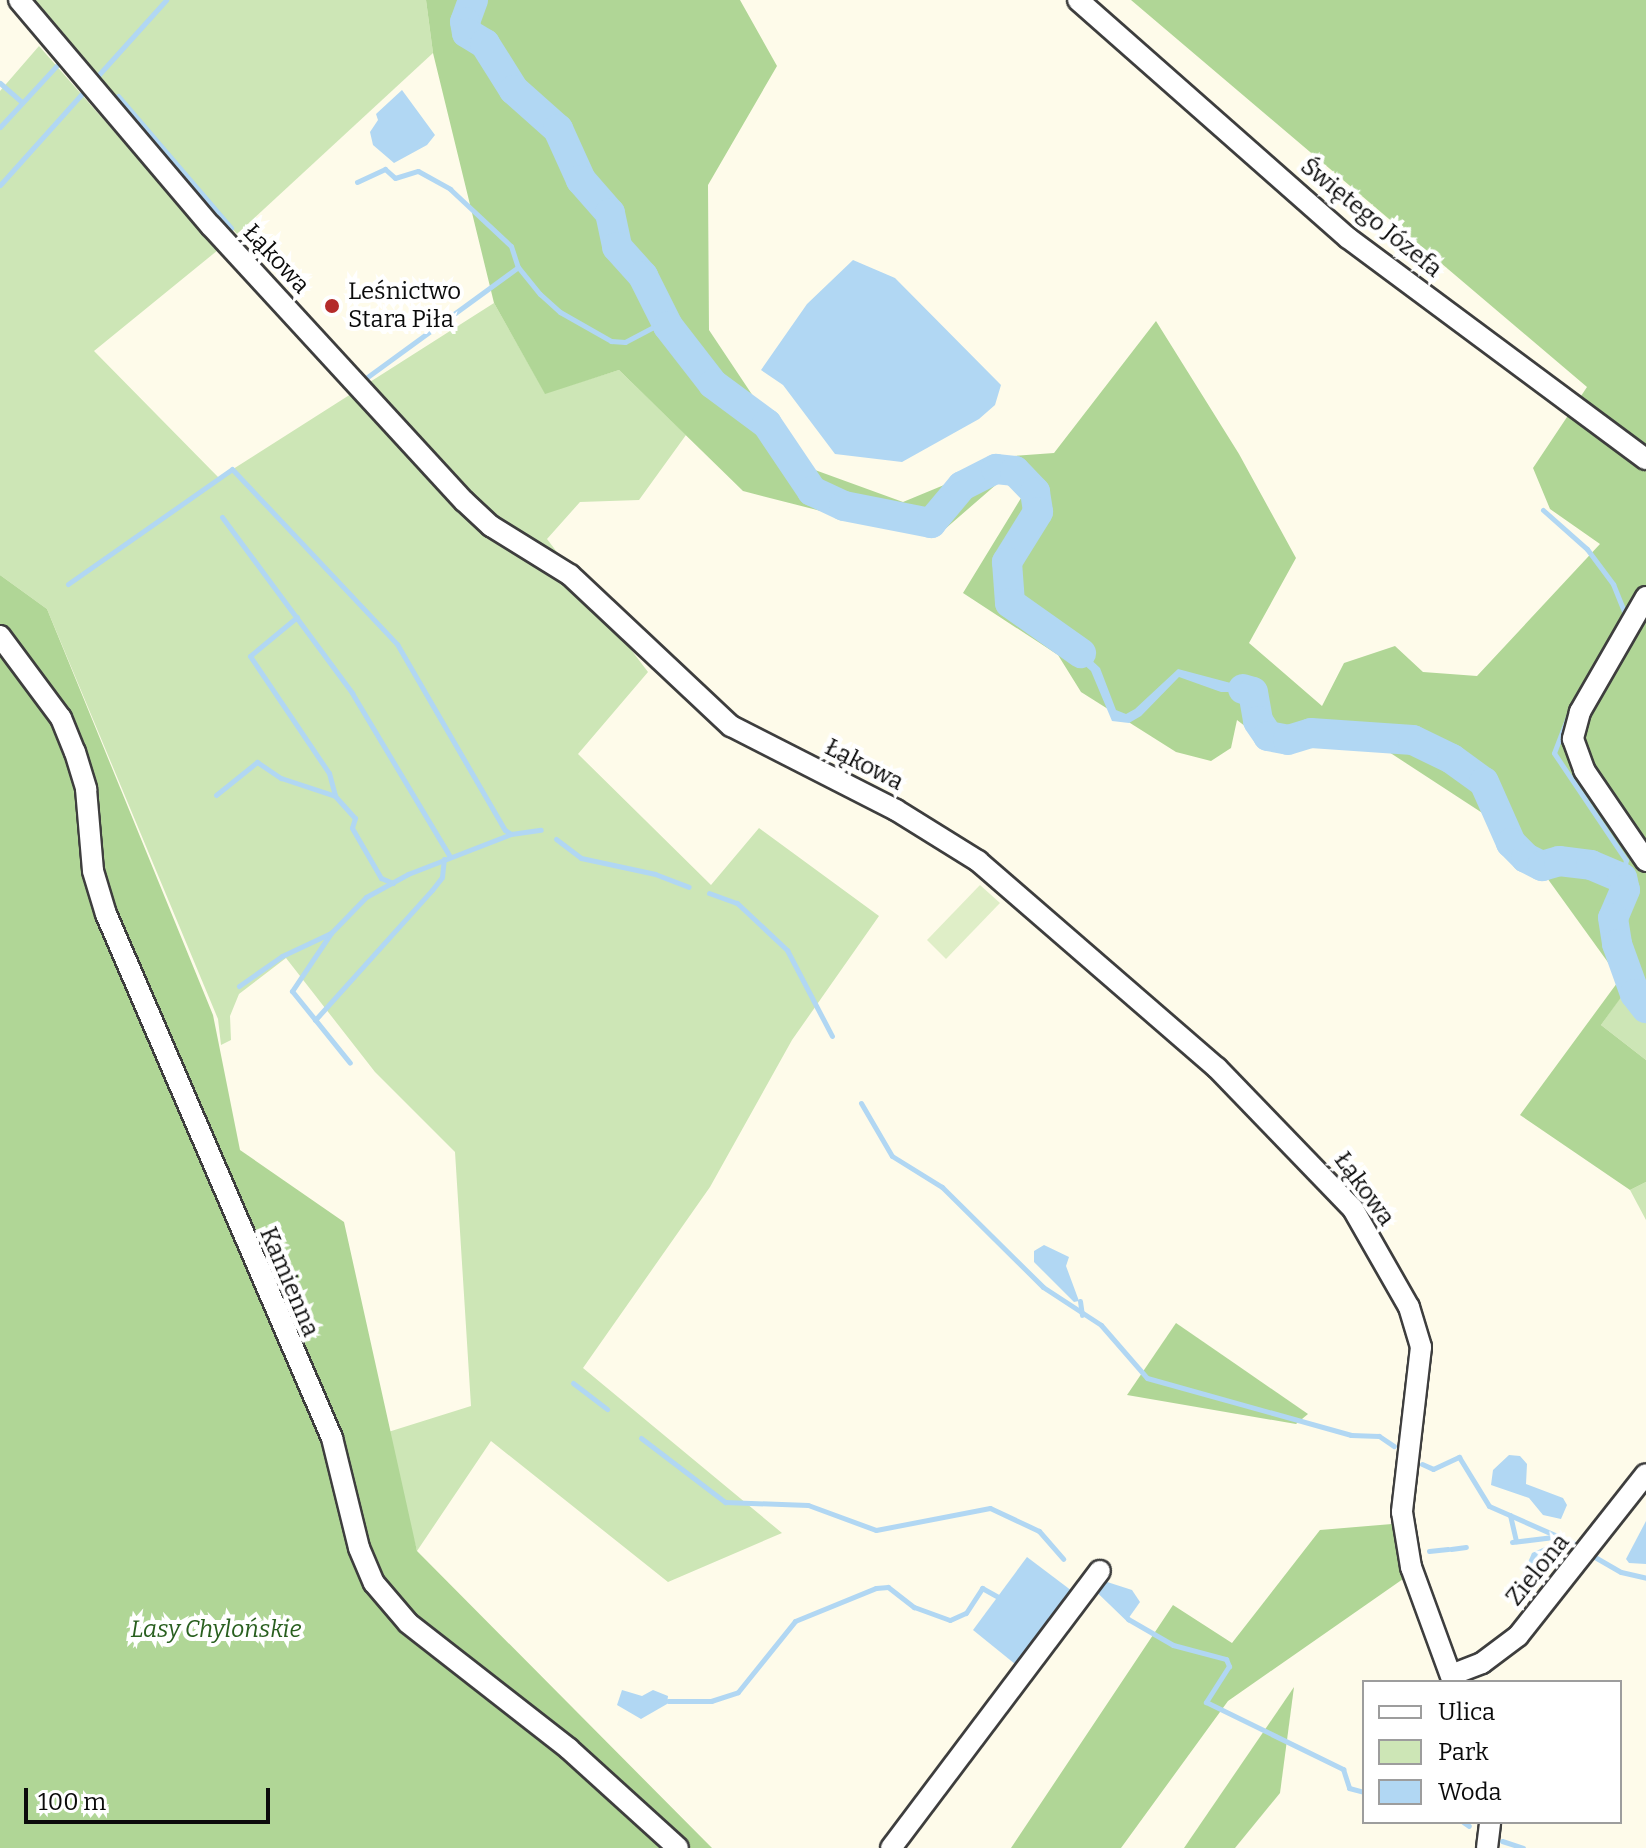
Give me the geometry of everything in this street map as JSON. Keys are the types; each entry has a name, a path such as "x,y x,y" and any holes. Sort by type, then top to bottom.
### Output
{"street":[{"name":"Łąkowa","path":"19,0 211,226 491,526 570,575 731,726 896,810 978,861 1217,1068 1325,1176 1353,1209 1409,1307 1421,1347 1402,1512 1411,1567 1452,1678"},
{"name":"Świętego Józefa","path":"1078,0 1348,238 1646,459"},
{"path":"1646,597 1580,712 1573,739 1584,770 1646,861"},
{"name":"Kamienna","path":"0,636 61,718 75,752 86,789 93,871 106,914 332,1438 359,1548 374,1583 408,1623 569,1749 678,1848"},
{"name":"Zielona","path":"1452,1678 1482,1663 1518,1636 1646,1474"},
{"path":"891,1848 1100,1571"},
{"path":"1487,1848 1490,1824"}],"green space":[{"path":"28,0 426,0 433,53 237,234"},
{"path":"426,0 740,0 777,66 708,185 709,330 765,414 815,470 903,502 1014,456 1054,453 1156,321 1239,454 1296,558 1249,643 1322,706 1344,663 1395,646 1423,672 1477,676 1600,544 1550,509 1533,468 1587,387 1131,0 1646,0 1646,1012 1622,996 1601,1025 1646,1060 1646,1182 1630,1190 1520,1115 1620,979 1516,835 1369,739 1279,752 1237,720 1231,748 1211,761 1176,752 1081,692 1058,655 963,593 1029,485 998,483 945,529 856,520 743,491 619,370 545,394 494,303 433,53"},
{"path":"39,46 218,250 94,351 219,478 494,303 545,393 619,370 686,435 639,500 580,502 547,539 648,672 578,754 711,885 759,828 879,916 792,1040 710,1187 583,1368 782,1533 668,1582 491,1441 417,1551 385,1433 471,1406 455,1152 375,1072 286,958 239,994 230,1016 231,1040 221,1045 218,1019 47,609 0,575 0,91"},
{"name":"Lasy Chylońskie","path":"0,575 47,609 213,1015 240,1150 344,1222 417,1551 712,1848 0,1848"},
{"path":"980,885 1000,903 946,959 927,940"},
{"path":"1622,995 1646,1012 1646,1060 1601,1025"},
{"path":"1646,1182 1646,1220 1630,1190"},
{"path":"1176,1323 1308,1414 1296,1424 1127,1395"},
{"path":"1392,1524 1403,1579 1228,1701 1121,1848 1011,1848 1173,1605 1232,1643 1320,1530"},
{"path":"1294,1687 1280,1793 1235,1848 1184,1848"}],"water":[{"path":"402,90 435,135 427,145 394,163 373,145 370,132 378,120 376,114"},
{"path":"853,260 895,278 1001,385 995,405 979,419 902,462 835,454 783,385 761,370 807,304"},
{"path":"1054,625 1100,668 1116,710 1126,714 1135,709 1178,669 1257,690 1263,720 1254,723 1248,692 1221,692 1179,677 1141,716 1129,723 1112,721 1091,671 1047,632"},
{"path":"1044,1245 1069,1257 1066,1266 1079,1301 1074,1302 1034,1262 1034,1251"},
{"path":"1509,1455 1520,1456 1527,1464 1526,1484 1563,1498 1567,1505 1561,1519 1543,1515 1529,1498 1491,1485 1493,1470"},
{"path":"1646,1521 1646,1564 1629,1563 1626,1559"},
{"path":"1545,1547 1551,1562 1538,1574 1523,1574 1532,1553"},
{"path":"1027,1557 1072,1591 1015,1664 973,1630"},
{"path":"1101,1580 1132,1590 1140,1602 1128,1619 1096,1588"},
{"path":"622,1690 642,1696 653,1690 668,1696 667,1704 641,1719 617,1705"}],"waterway":[{"path":"94,80 166,0"},
{"path":"473,0 465,22 467,33 485,44 514,90 558,129 581,180 610,213 617,247 643,276 668,326 713,384 767,424 812,491 844,506 931,523 962,486 996,469 1015,471 1035,492 1038,512 1007,562 1010,603 1081,653"},
{"path":"0,127 61,61"},
{"path":"0,83 22,102"},
{"path":"0,185 87,88"},
{"path":"118,96 231,228"},
{"path":"357,182 385,169 395,178 418,171 450,189 511,246 518,267 540,294 560,312 611,341 625,342 665,321"},
{"path":"366,378 518,267"},
{"path":"68,584 232,469 397,644 505,830 511,834 541,830"},
{"path":"1543,510 1587,549 1613,584 1625,613 1579,694"},
{"path":"222,517 352,693 450,857"},
{"path":"297,617 250,656 329,773 335,795"},
{"path":"1243,689 1253,692 1258,721 1268,736 1288,740 1311,733 1413,740 1452,759 1484,782 1511,843 1526,858 1542,866 1559,861 1591,865 1622,878 1625,890 1613,918 1617,944 1635,994 1646,1008"},
{"path":"1572,706 1554,753 1626,860 1622,878"},
{"path":"216,795 257,762 281,778 335,796 355,818 352,828 381,878 393,883"},
{"path":"239,986 282,956 331,933 366,897 408,874 511,834"},
{"path":"556,839 581,858 655,874 689,887"},
{"path":"315,1020 432,890 442,877 444,859"},
{"path":"709,893 737,903 787,950 832,1036"},
{"path":"331,933 292,991 350,1063"},
{"path":"861,1103 892,1156 942,1187 1043,1287 1101,1325 1147,1378 1351,1435 1379,1436 1394,1446"},
{"path":"1080,1301 1082,1315"},
{"path":"573,1383 607,1409"},
{"path":"641,1438 725,1502 808,1505 876,1530 990,1508 1039,1531 1063,1559"},
{"path":"1422,1464 1433,1469 1459,1457 1489,1506 1573,1543"},
{"path":"1510,1515 1516,1541"},
{"path":"1512,1542 1562,1536"},
{"path":"1451,1549 1466,1547"},
{"path":"1429,1551 1448,1549"},
{"path":"1593,1556 1621,1572 1646,1578"},
{"path":"668,1701 711,1701 738,1692 795,1621 876,1588 888,1587 914,1607 950,1620 966,1613 982,1588 998,1597"},
{"path":"1096,1588 1128,1619 1173,1645 1226,1659 1229,1666 1206,1702 1343,1769 1349,1788 1362,1791"},
{"path":"1502,1841 1523,1848"}],"place":[{"name":"Leśnictwo Stara Piła","path":"332,306"}]}
